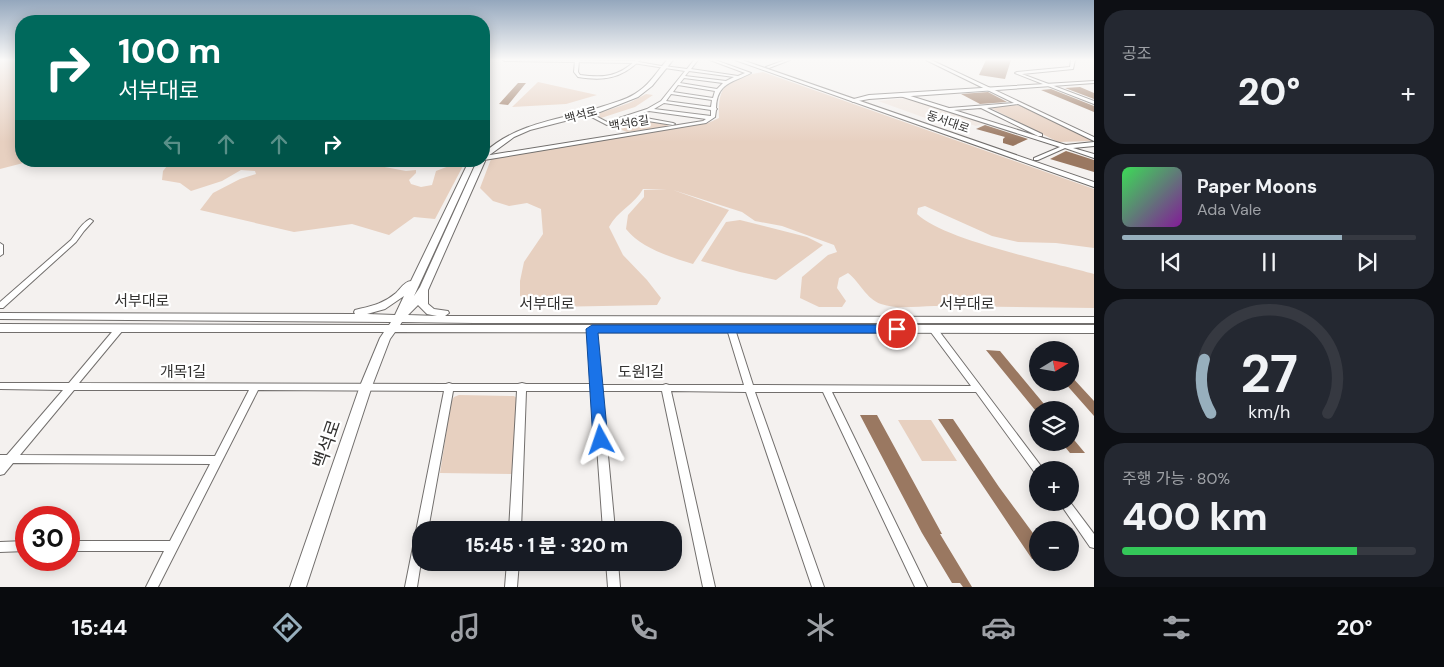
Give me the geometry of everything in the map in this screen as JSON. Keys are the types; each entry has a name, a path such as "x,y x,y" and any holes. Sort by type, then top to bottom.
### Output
{"main road":[{"name":"백석로","path":"490,145 517,130 622,98 638,87"},
{"name":"백석로","path":"490,152 500,142 515,135 606,108 642,92 645,87"},
{"name":"동서대로","path":"819,87 1094,179"},
{"name":"동서대로","path":"822,87 1094,184"},
{"name":"백석로","path":"298,587 366,386 385,338 395,323 470,167"},
{"name":"백석로","path":"395,323 413,305 425,287 479,167"},
{"path":"328,317 370,312 384,306 397,298 417,278"},
{"path":"425,287 423,305 426,308 438,313 456,314 474,320"},
{"name":"서부대로","path":"0,316 328,317 395,323 592,329 1094,329"},
{"name":"서부대로","path":"0,328 120,328 474,320 1094,320"}],"street":[{"path":"607,124 649,110 663,102 675,87"},
{"path":"700,87 717,90"},
{"path":"649,110 711,119 715,109 714,99 720,87"},
{"path":"856,100 999,87"},
{"path":"1054,87 1094,103"},
{"path":"987,88 1094,138"},
{"path":"671,93 714,99"},
{"path":"902,95 1094,156"},
{"path":"663,102 715,109"},
{"path":"947,109 1018,104"},
{"path":"982,106 1064,146"},
{"path":"586,113 614,127"},
{"path":"629,117 682,125"},
{"name":"백석6길","path":"490,157 704,122 711,119"},
{"path":"620,130 627,134"},
{"path":"1036,160 1064,146 1094,144"},
{"path":"1,302 74,241 90,221"},
{"path":"0,245 0,254"},
{"path":"0,471 5,459 72,386 120,328"},
{"path":"592,329 608,521"},
{"path":"731,329 749,388 818,587"},
{"path":"933,329 1032,461"},
{"name":"개목1길","path":"0,386 366,386"},
{"path":"152,587 256,386"},
{"name":"도원1길","path":"366,386 978,389"},
{"path":"424,521 448,386"},
{"path":"514,521 522,386"},
{"path":"666,387 709,587"},
{"path":"826,388 921,587"},
{"path":"5,459 218,460"},
{"path":"1071,511 1094,543"},
{"path":"0,547 15,546"},
{"path":"80,546 173,546"},
{"path":"411,587 414,571"},
{"path":"511,587 512,571"},
{"path":"613,571 614,587"}],"shaded area":[{"path":"0,87 15,87 15,165 0,169"},
{"path":"532,87 562,87 597,95 566,104 512,107"},
{"path":"725,87 807,87 1094,189 1094,248 1056,243 1018,242 992,236 925,206 918,208 917,214 930,224 974,242 1094,274 1094,308 894,307 876,302 848,273 839,278 837,288 846,301 842,307 819,307 800,298 802,277 828,255 837,252 834,245 782,226 755,221 742,212 673,190 729,210 693,264 648,247 632,236 626,229 628,215 644,197 644,190 667,190 643,189 612,221 609,227 623,255 661,298 657,305 548,307 520,296 520,281 524,262 543,234 541,209 527,203 509,206 493,201 480,188 488,167 490,167 491,159 630,134 708,123 719,118 720,96"},
{"path":"646,94 653,95 635,107 601,118 594,115 629,103"},
{"path":"906,98 985,123 976,126 944,116 931,120 878,101"},
{"path":"1021,106 1093,139 1092,141 1058,142 989,107"},
{"path":"632,118 669,125 627,132 614,127 614,124"},
{"path":"166,167 385,167 406,171 416,170 416,173 409,180 411,184 421,187 432,185 436,171 446,167 462,167 435,219 414,217 389,235 352,224 294,232 200,210 213,193 240,179 256,174 255,171 241,170 222,181 191,191 180,183 162,180 163,171"},
{"path":"740,220 807,237 823,245 776,280 701,261 726,222"},
{"path":"459,395 514,396 518,399 514,474 440,473 451,402 454,397"},
{"path":"898,420 931,420 957,461 922,461"}],"building":[{"path":"514,87 522,87 508,105 499,104"},
{"path":"1081,87 1094,93 1094,99 1065,88"},
{"path":"1051,89 1094,106 1094,112 1041,90"},
{"path":"988,92 1007,102 980,104 961,94"},
{"path":"985,125 1028,139 1013,146 1003,143 1005,137 976,129"},
{"path":"1066,151 1094,160 1094,172 1050,159"},
{"path":"986,350 1000,351 1029,386 1029,391 1033,391 1042,401 1029,401 1029,403"},
{"path":"1079,385 1094,401 1094,416 1072,391 1079,391"},
{"path":"860,415 877,415 942,534 940,534 972,587 963,587 960,583 952,583 922,533"},
{"path":"938,419 953,419 1029,528 1029,555"},
{"path":"1079,446 1085,453 1070,453 1068,451 1079,451"}],"route":[{"path":"601,440 592,329 897,329"}]}
